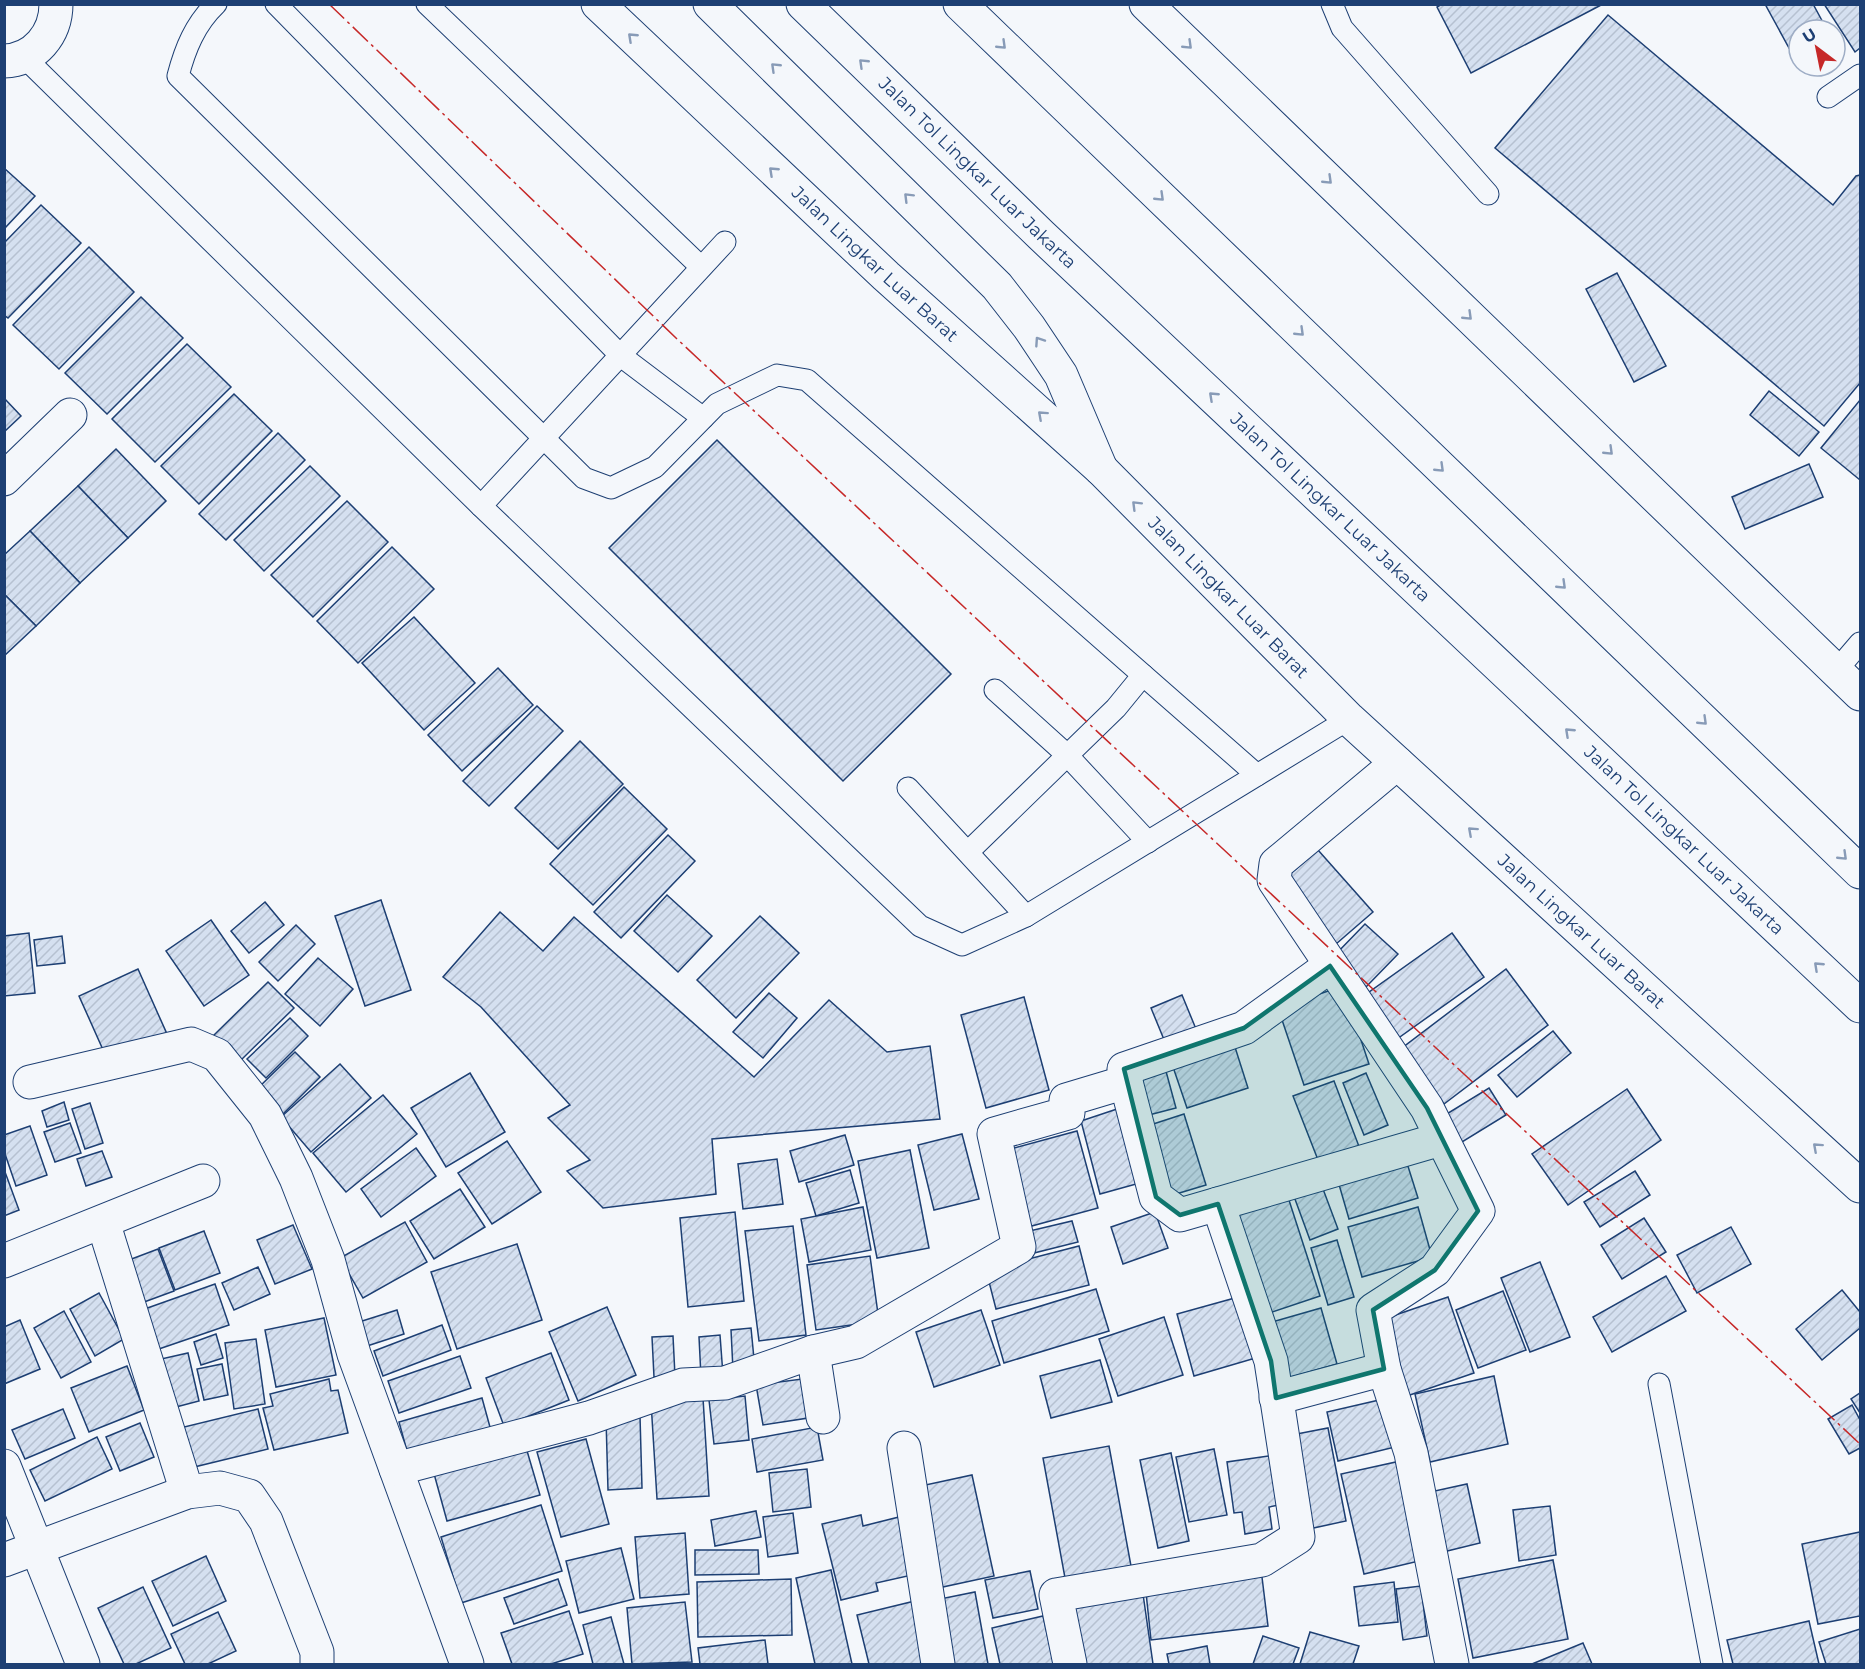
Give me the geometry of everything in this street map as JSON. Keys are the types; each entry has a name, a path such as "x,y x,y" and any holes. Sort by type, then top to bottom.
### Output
{"main road":[{"path":"14,59 40,47 51,33 56,4"},
{"name":"Jalan Lingkar Luar Barat","path":"598,4 886,276 1101,469 1349,719 1860,1186"},
{"path":"710,4 997,286 1029,327 1061,375 1101,469"},
{"name":"Jalan Tol Lingkar Luar Jakarta","path":"803,4 1067,259 1860,1006"},
{"path":"960,4 1860,872"},
{"path":"1146,4 1860,694"},
{"path":"4,479 70,415"},
{"path":"1397,763 1276,864 1274,880 1280,893 1427,1108 1478,1211 1435,1270 1373,1310 1384,1369 1411,1453 1452,1665"},
{"path":"1330,966 1244,1028 1124,1070 1156,1197 1180,1215 1441,1139"},
{"path":"30,1082 191,1044 217,1055 265,1115 296,1178 328,1260 354,1354 467,1665"},
{"path":"396,1469 589,1418 683,1385 725,1383 813,1352 856,1342 1019,1248 993,1134 1068,1113 1066,1100 1126,1082"},
{"path":"4,1261 203,1181"},
{"path":"1070,1665 1056,1595 1262,1560 1298,1538 1271,1361 1218,1204"},
{"path":"103,1222 187,1492"},
{"path":"813,1352 822,1417"},
{"path":"1276,1398 1384,1369"},
{"path":"904,1448 938,1665"},
{"path":"4,1466 83,1665"},
{"path":"4,1560 187,1492 220,1488 249,1496 266,1521 317,1652 317,1665"}],"lane":[{"path":"216,4 207,13 186,46 178,76 584,478 611,488 655,467 717,404 777,375 807,380 1257,775"},
{"path":"276,4 621,356 703,418"},
{"path":"427,4 701,267"},
{"path":"1332,4 1342,28 1488,194"},
{"path":"14,59 921,926 962,945 1026,916 1349,719"},
{"path":"1828,97 1860,75"},
{"path":"481,506 545,440 724,242"},
{"path":"1836,671 1860,643"},
{"path":"968,852 1066,754 1116,708 1143,675"},
{"path":"995,690 1066,754 1148,842"},
{"path":"908,788 1026,916"},
{"path":"1659,1384 1712,1665"}],"highlighted area":[{"path":"1330,966 1427,1108 1478,1211 1435,1270 1373,1310 1384,1369 1276,1398 1271,1361 1218,1204 1180,1215 1156,1197 1124,1069 1244,1028"}],"building":[{"path":"1442,4 1603,4 1471,73 1437,7"},
{"path":"1765,4 1813,4 1821,18 1787,18 1787,44"},
{"path":"1824,4 1860,4 1860,48 1855,52 1847,40 1847,18 1833,18"},
{"path":"1608,15 1833,205 1856,176 1860,175 1860,383 1824,426 1495,148"},
{"path":"4,168 35,196 4,229"},
{"path":"41,205 81,243 8,318 4,315 4,243"},
{"path":"89,247 134,292 59,369 13,325"},
{"path":"1617,273 1666,366 1634,382 1586,289"},
{"path":"141,297 183,338 107,414 65,373"},
{"path":"187,344 231,387 155,462 112,419"},
{"path":"1769,391 1819,432 1799,456 1750,415"},
{"path":"234,394 272,431 199,504 161,466"},
{"path":"4,398 21,416 4,432"},
{"path":"1860,400 1860,480 1821,448"},
{"path":"278,433 305,460 226,540 199,514"},
{"path":"717,440 951,674 843,781 609,548"},
{"path":"116,449 166,501 128,538 78,486"},
{"path":"1809,464 1823,497 1745,529 1732,497"},
{"path":"310,466 340,496 264,571 234,540"},
{"path":"78,486 128,538 80,583 30,531"},
{"path":"347,501 388,542 313,617 271,575"},
{"path":"30,531 80,583 36,626 4,594 4,555"},
{"path":"392,547 434,589 358,663 317,621"},
{"path":"4,594 36,626 4,656"},
{"path":"414,617 475,683 424,730 362,663"},
{"path":"498,668 533,705 462,771 428,735"},
{"path":"537,706 563,731 489,806 463,781"},
{"path":"580,741 623,784 558,849 515,808"},
{"path":"624,787 667,829 593,905 550,864"},
{"path":"668,835 695,861 621,938 594,912"},
{"path":"1318,850 1373,912 1336,944 1282,881"},
{"path":"667,895 712,936 678,972 634,931"},
{"path":"381,900 411,990 365,1006 335,916"},
{"path":"265,902 284,925 249,953 231,931"},
{"path":"500,912 543,951 574,917 754,1077 829,1000 887,1052 930,1046 940,1119 712,1139 716,1194 603,1208 567,1171 590,1160 548,1118 570,1105 481,1007 443,977"},
{"path":"760,916 799,953 736,1018 697,980"},
{"path":"211,920 249,975 204,1006 166,951"},
{"path":"1365,924 1398,954 1366,987 1334,956"},
{"path":"296,925 315,944 278,981 259,962"},
{"path":"29,933 35,993 4,996 4,936"},
{"path":"1452,933 1484,977 1397,1039 1365,995"},
{"path":"62,936 65,963 37,966 34,940"},
{"path":"318,958 353,989 320,1026 285,994"},
{"path":"138,969 167,1034 108,1061 79,996"},
{"path":"1506,969 1548,1025 1444,1104 1402,1048"},
{"path":"268,982 294,1008 238,1063 212,1037"},
{"path":"1343,986 1369,1064 1304,1085 1278,1008"},
{"path":"769,993 797,1018 763,1058 733,1032"},
{"path":"1182,995 1196,1029 1165,1042 1151,1008"},
{"path":"1024,997 1049,1090 986,1108 961,1015"},
{"path":"290,1018 308,1036 266,1078 247,1059"},
{"path":"1553,1031 1571,1053 1517,1097 1498,1075"},
{"path":"1234,1044 1248,1088 1187,1108 1172,1064"},
{"path":"295,1052 320,1077 282,1115 257,1089"},
{"path":"340,1064 371,1098 311,1152 281,1117"},
{"path":"1164,1064 1176,1108 1141,1117 1129,1073"},
{"path":"470,1073 505,1132 446,1167 411,1108"},
{"path":"1366,1073 1388,1125 1364,1135 1343,1083"},
{"path":"1334,1081 1360,1149 1320,1165 1293,1096"},
{"path":"1489,1088 1506,1115 1462,1142 1445,1115"},
{"path":"1627,1089 1661,1140 1568,1205 1532,1154"},
{"path":"383,1095 417,1134 346,1192 313,1153"},
{"path":"64,1102 69,1120 47,1127 42,1111"},
{"path":"90,1103 103,1143 85,1149 72,1109"},
{"path":"1123,1107 1147,1181 1100,1194 1081,1121"},
{"path":"1184,1114 1206,1185 1166,1197 1144,1127"},
{"path":"70,1123 81,1153 55,1162 44,1132"},
{"path":"30,1126 47,1175 16,1186 4,1151 4,1135"},
{"path":"1077,1131 1098,1208 1028,1227 1007,1150"},
{"path":"962,1134 979,1199 934,1210 918,1145"},
{"path":"845,1135 854,1165 799,1182 790,1151"},
{"path":"507,1141 541,1192 492,1224 458,1173"},
{"path":"416,1148 436,1176 381,1217 361,1189"},
{"path":"910,1150 929,1248 877,1258 858,1161"},
{"path":"102,1151 112,1177 86,1186 77,1159"},
{"path":"777,1159 783,1204 743,1209 738,1164"},
{"path":"1406,1160 1418,1198 1349,1219 1338,1181"},
{"path":"850,1170 859,1203 816,1216 806,1183"},
{"path":"1635,1171 1650,1195 1600,1227 1584,1202"},
{"path":"4,1173 19,1210 4,1216"},
{"path":"1320,1181 1338,1229 1310,1240 1292,1191"},
{"path":"460,1189 485,1227 434,1259 410,1221"},
{"path":"1287,1194 1320,1296 1263,1315 1231,1213"},
{"path":"863,1207 871,1250 809,1262 801,1219"},
{"path":"1418,1207 1432,1257 1362,1277 1348,1227"},
{"path":"735,1212 744,1301 688,1307 680,1218"},
{"path":"1155,1212 1168,1248 1123,1264 1111,1227"},
{"path":"1644,1218 1666,1252 1622,1279 1601,1245"},
{"path":"1072,1221 1078,1242 1026,1255 1021,1233"},
{"path":"405,1222 427,1262 363,1298 340,1258"},
{"path":"293,1225 312,1269 275,1284 257,1240"},
{"path":"793,1226 806,1335 759,1341 745,1231"},
{"path":"1731,1227 1751,1264 1697,1293 1677,1255"},
{"path":"204,1231 220,1273 175,1290 159,1248"},
{"path":"1337,1240 1354,1297 1328,1305 1311,1248"},
{"path":"517,1244 542,1320 457,1349 431,1272"},
{"path":"1079,1246 1089,1285 996,1309 986,1270"},
{"path":"158,1249 174,1291 136,1305 121,1263"},
{"path":"870,1256 879,1321 816,1330 807,1265"},
{"path":"1540,1262 1570,1337 1530,1352 1501,1278"},
{"path":"258,1267 270,1294 234,1310 222,1283"},
{"path":"1666,1276 1686,1311 1612,1352 1593,1317"},
{"path":"215,1284 229,1325 153,1351 139,1311"},
{"path":"1096,1289 1109,1331 1004,1363 992,1321"},
{"path":"1842,1290 1860,1312 1860,1328 1822,1360 1796,1329"},
{"path":"1503,1291 1526,1350 1478,1368 1456,1310"},
{"path":"99,1293 124,1339 95,1356 70,1309"},
{"path":"1242,1296 1259,1357 1194,1376 1177,1314"},
{"path":"1448,1297 1474,1373 1404,1397 1378,1321"},
{"path":"607,1307 636,1375 578,1401 549,1332"},
{"path":"1321,1308 1337,1364 1288,1378 1272,1322"},
{"path":"397,1310 404,1334 367,1346 359,1322"},
{"path":"981,1310 1000,1365 934,1387 916,1332"},
{"path":"64,1311 91,1362 61,1378 34,1328"},
{"path":"1164,1317 1183,1375 1118,1396 1099,1339"},
{"path":"324,1318 336,1375 276,1387 265,1330"},
{"path":"20,1320 40,1369 4,1384 4,1327"},
{"path":"442,1325 451,1350 383,1376 374,1351"},
{"path":"751,1328 755,1369 733,1370 731,1330"},
{"path":"216,1334 223,1358 201,1365 194,1342"},
{"path":"720,1335 723,1375 701,1377 699,1337"},
{"path":"673,1336 675,1376 654,1377 652,1337"},
{"path":"256,1339 265,1404 234,1409 225,1343"},
{"path":"188,1353 199,1401 172,1408 161,1359"},
{"path":"551,1353 569,1400 504,1426 486,1378"},
{"path":"460,1356 471,1388 399,1413 388,1381"},
{"path":"1100,1360 1112,1402 1051,1418 1040,1376"},
{"path":"222,1364 228,1395 204,1400 197,1369"},
{"path":"127,1366 144,1410 89,1432 71,1388"},
{"path":"1494,1376 1508,1444 1430,1462 1415,1394"},
{"path":"329,1379 331,1391 338,1390 348,1433 274,1450 263,1408 273,1406 270,1394"},
{"path":"802,1379 808,1418 763,1425 756,1385"},
{"path":"1860,1393 1860,1413 1851,1399"},
{"path":"745,1396 749,1440 714,1444 709,1400"},
{"path":"482,1398 493,1438 410,1462 399,1422"},
{"path":"703,1398 709,1496 657,1499 651,1402"},
{"path":"1388,1398 1399,1446 1338,1461 1327,1412"},
{"path":"1852,1405 1860,1420 1860,1448 1849,1454 1828,1419"},
{"path":"63,1409 75,1438 25,1459 12,1430"},
{"path":"258,1409 268,1449 190,1468 180,1428"},
{"path":"640,1416 642,1488 608,1490 606,1418"},
{"path":"140,1423 154,1457 120,1471 106,1437"},
{"path":"817,1427 823,1460 757,1472 752,1439"},
{"path":"1328,1428 1346,1521 1304,1530 1286,1436"},
{"path":"97,1437 112,1469 45,1501 30,1470"},
{"path":"586,1439 609,1524 561,1537 537,1452"},
{"path":"525,1444 540,1495 447,1521 433,1470"},
{"path":"1109,1446 1131,1566 1065,1578 1043,1458"},
{"path":"1214,1449 1227,1515 1189,1522 1176,1457"},
{"path":"1171,1453 1189,1541 1158,1548 1140,1460"},
{"path":"1276,1455 1284,1504 1269,1507 1272,1529 1245,1534 1242,1512 1234,1513 1227,1462"},
{"path":"1396,1462 1419,1561 1364,1574 1341,1474"},
{"path":"807,1469 811,1507 773,1512 769,1473"},
{"path":"972,1475 994,1576 938,1588 916,1487"},
{"path":"1467,1484 1480,1543 1443,1552 1430,1492"},
{"path":"541,1505 562,1571 461,1603 441,1537"},
{"path":"1550,1506 1556,1555 1519,1561 1513,1510"},
{"path":"756,1511 761,1537 715,1546 711,1520"},
{"path":"793,1513 798,1553 768,1557 763,1517"},
{"path":"861,1515 863,1526 907,1515 921,1573 876,1583 878,1591 841,1600 822,1524"},
{"path":"1860,1532 1860,1616 1818,1624 1802,1544"},
{"path":"685,1533 689,1594 640,1598 635,1537"},
{"path":"621,1548 634,1599 579,1613 566,1561"},
{"path":"695,1550 758,1550 759,1574 695,1575"},
{"path":"206,1556 226,1601 173,1626 152,1581"},
{"path":"1553,1560 1568,1639 1473,1658 1458,1579"},
{"path":"1261,1569 1268,1626 1151,1640 1145,1583"},
{"path":"831,1570 852,1664 815,1664 796,1578"},
{"path":"1030,1571 1038,1609 993,1618 985,1580"},
{"path":"558,1579 567,1605 514,1624 504,1598"},
{"path":"791,1579 792,1635 698,1637 697,1582"},
{"path":"1394,1582 1398,1622 1359,1626 1354,1587"},
{"path":"1421,1586 1427,1636 1403,1640 1396,1589"},
{"path":"143,1587 171,1648 136,1664 124,1664 98,1608"},
{"path":"975,1592 988,1664 941,1664 930,1601"},
{"path":"1143,1594 1153,1664 1073,1664 1064,1606"},
{"path":"919,1600 934,1664 869,1664 857,1615"},
{"path":"685,1602 692,1662 632,1664 627,1608"},
{"path":"569,1611 583,1654 551,1664 512,1664 501,1633"},
{"path":"218,1612 236,1651 208,1664 185,1664 171,1634"},
{"path":"1043,1616 1054,1664 1000,1664 992,1628"},
{"path":"611,1617 624,1664 593,1664 583,1625"},
{"path":"1809,1621 1819,1664 1733,1664 1727,1640"},
{"path":"1860,1629 1860,1664 1826,1664 1819,1642"},
{"path":"1310,1632 1359,1646 1353,1664 1300,1664"},
{"path":"1263,1636 1299,1648 1293,1664 1253,1664"},
{"path":"765,1640 768,1664 700,1664 698,1648"},
{"path":"1583,1643 1592,1664 1532,1664"},
{"path":"1207,1646 1210,1664 1169,1664 1167,1654"}],"power":[{"path":"329,4 676,338 1860,1444"}]}
